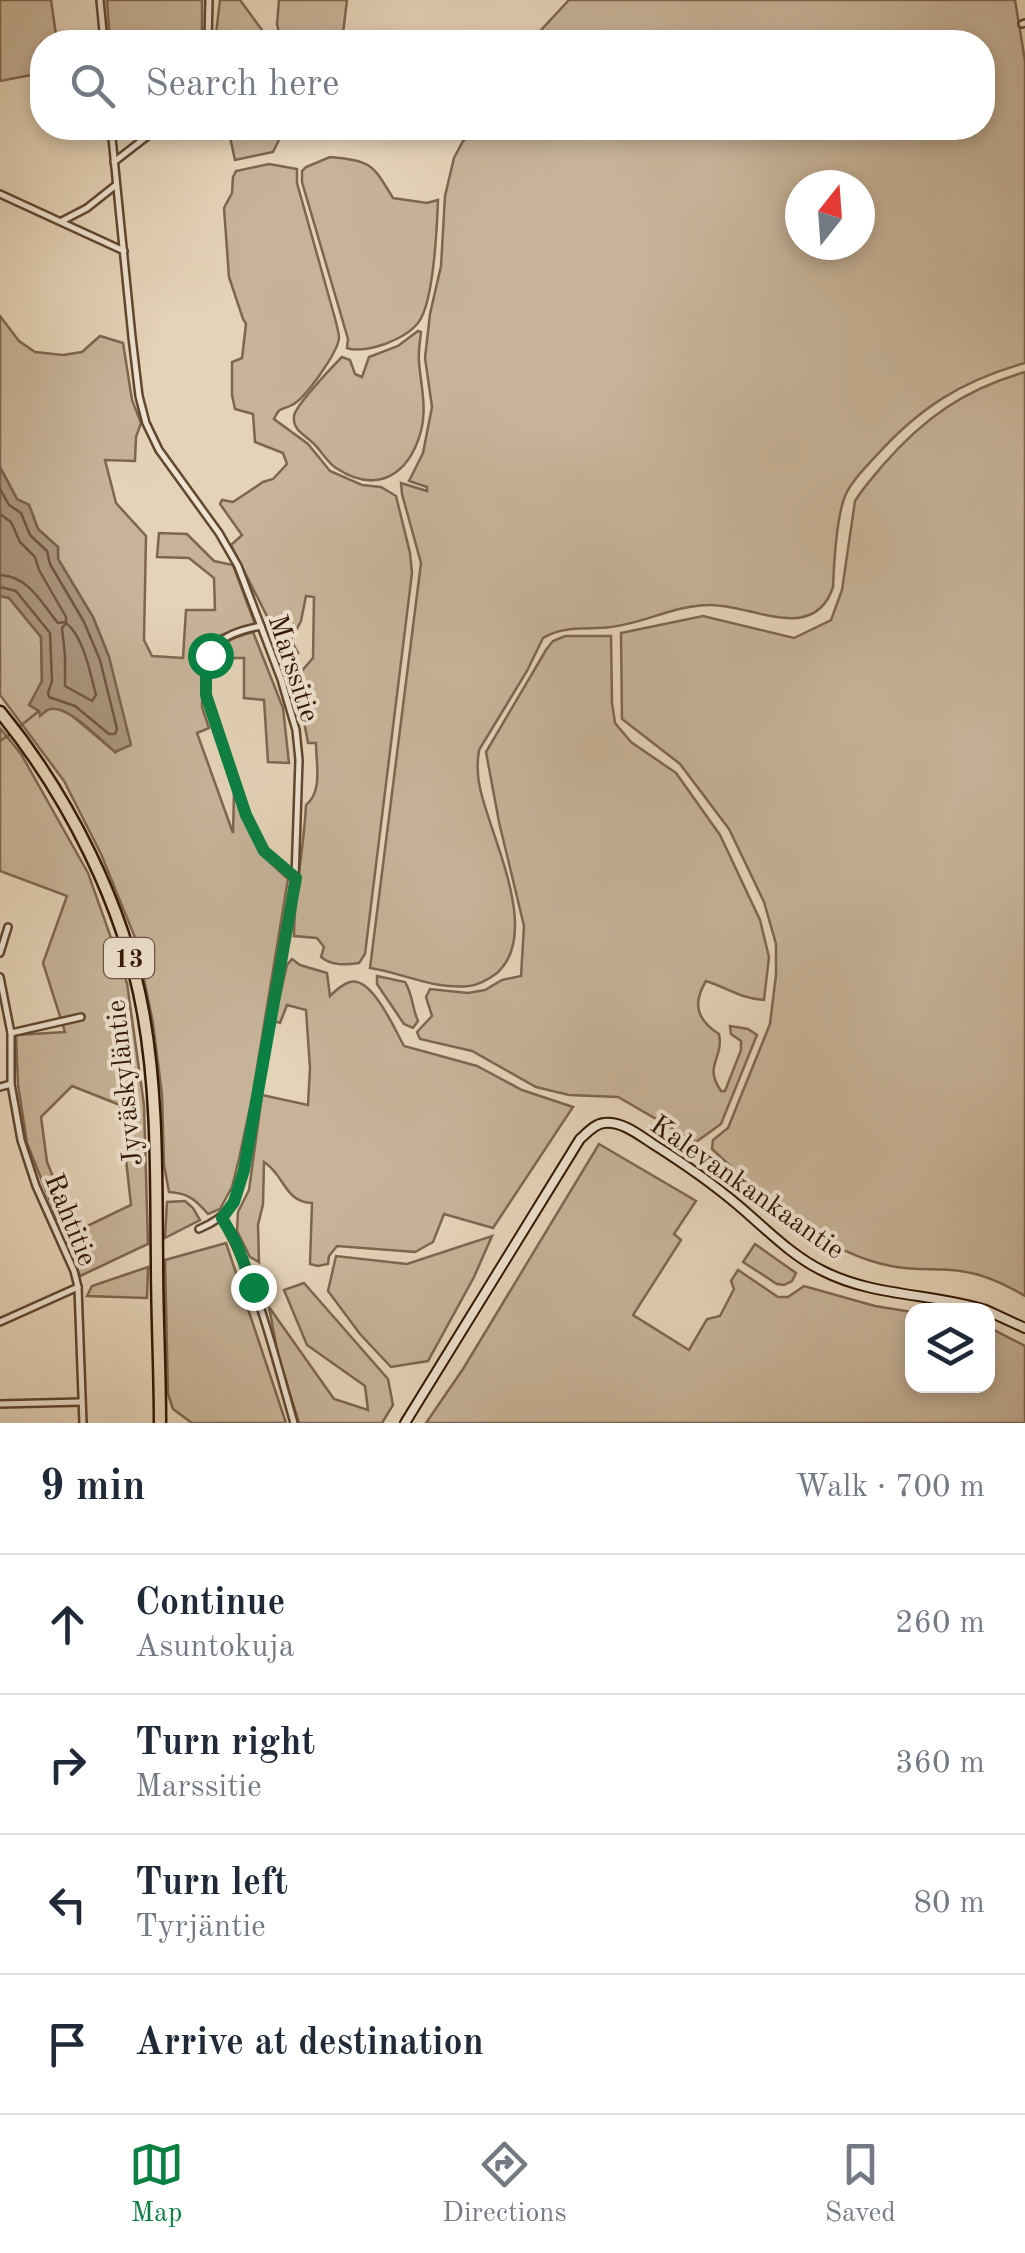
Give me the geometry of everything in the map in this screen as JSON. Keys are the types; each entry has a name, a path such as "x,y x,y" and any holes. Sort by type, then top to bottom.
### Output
{"highway":[{"name":"Jyväskyläntie","path":"0,712 44,771 87,850 121,929 143,1011 154,1103 162,1422"}],"street":[{"path":"100,0 103,30"},
{"path":"208,30 209,0"},
{"name":"Marssitie","path":"112,140 139,396 146,423 159,450 238,566 281,679 300,760 296,878 244,1170 234,1202 222,1218"},
{"path":"114,162 142,140"},
{"path":"62,221 88,208 116,185"},
{"path":"0,194 124,251"},
{"path":"261,626 224,636 214,646 206,676 206,695 246,815 264,851 296,878"},
{"path":"0,953 8,927"},
{"name":"Rahtitie","path":"0,977 12,1033 11,1084 20,1140 78,1287 83,1423"},
{"path":"12,1033 81,1017"},
{"path":"0,1087 11,1084"},
{"name":"Kalevankankaantie","path":"405,1423 580,1140 592,1127 604,1123 618,1124 670,1155 821,1270 867,1288 957,1303"},
{"path":"199,1229 222,1218 236,1242 257,1296 294,1423"},
{"path":"0,1322 78,1287"},
{"name":"Kalevankankaantie","path":"995,1315 1025,1328"},
{"path":"0,1404 82,1402"}],"shaded area":[{"path":"0,0 51,0 55,30 30,30 30,75 0,81"},
{"path":"107,0 202,0 202,30 109,30"},
{"path":"220,0 240,0 262,30 216,30"},
{"path":"279,0 347,0 343,30 278,30"},
{"path":"569,0 1015,0 1025,61 1025,363 981,378 942,398 908,424 859,474 840,513 833,587 824,604 811,614 779,617 726,606 697,606 624,625 568,630 543,638 478,755 480,788 514,910 515,934 510,956 497,973 480,983 456,987 370,968 421,563 401,483 427,491 427,487 409,481 423,453 432,407 425,358 441,266 445,196 454,158 464,140 995,140 995,30 541,30"},
{"path":"231,140 279,140 273,152 235,160"},
{"path":"330,157 369,166 393,198 427,203 438,200 434,264 423,313 407,333 371,348 347,348 348,339 302,182 306,167"},
{"path":"269,164 297,169 297,183 339,338 312,385 274,419 308,444 330,471 362,485 381,487 396,496 410,553 412,573 365,954 354,964 330,962 321,957 324,947 317,938 294,936 306,805 315,792 317,777 316,743 308,743 303,716 310,713 310,688 300,682 300,673 313,658 314,597 306,596 301,621 291,640 298,653 288,658 231,545 242,535 220,504 222,500 233,502 273,479 287,464 283,453 255,442 253,414 235,409 232,395 232,362 242,358 246,324 229,277 224,208 236,171"},
{"path":"0,316 19,341 35,352 82,352 100,336 123,343 132,400 141,423 135,461 105,460 116,503 146,536 144,640 152,656 183,658 186,610 215,610 214,578 189,558 157,557 159,533 187,534 214,561 233,565 255,624 221,635 210,647 202,707 209,728 197,733 233,833 234,793 263,856 288,879 239,1159 232,1187 220,1209 208,1214 191,1198 169,1192 153,1023 136,940 101,854 64,781 0,695 0,596 9,598 41,637 42,681 30,705 39,711 56,708 70,714 115,752 109,657 93,617 58,559 58,547 38,529 29,505 17,499 0,467"},
{"path":"418,331 424,413 416,446 400,469 389,476 365,480 351,476 333,466 298,429 294,421 296,411 342,357 350,360 355,374 362,377 369,357 398,346"},
{"path":"1025,372 1025,1296 977,1274 891,1266 840,1248 794,1220 712,1149 713,1140 728,1128 770,1024 776,944 764,902 729,829 680,764 622,719 621,633 703,616 794,638 831,620 842,590 855,501 865,487 898,448 930,419 983,387"},
{"path":"253,632 283,708 289,763 268,762 264,700 244,698 244,658 213,658 225,644"},
{"path":"565,636 611,636 615,723 631,742 676,773 720,835 760,920 769,957 764,1000 706,981 699,997 702,1017 719,1034 714,1075 721,1091 725,1091 741,1050 741,1041 731,1034 730,1026 757,1035 721,1124 696,1142 618,1097 569,1095 536,1087 472,1051 420,1039 417,1032 432,1016 426,997 430,989 468,993 521,976 524,926 486,752 546,650 553,641"},
{"path":"0,728 21,754 88,873 127,983 144,1105 148,1244 80,1276 64,1237 131,1205 120,1105 72,1086 41,1117 47,1162 69,1216 57,1219 27,1143 18,1085 16,1035 65,1032 43,963 67,896 0,871"},
{"path":"292,959 327,973 330,996 350,982 366,987 382,1006 404,1046 477,1066 522,1090 573,1107 493,1228 444,1214 433,1242 415,1252 337,1246 328,1264 310,1264 312,1203 290,1193 264,1162 259,1262 250,1257 237,1231 238,1212 249,1190 262,1095 308,1105 306,1010 287,1005 280,1023 274,1021 287,965"},
{"path":"377,976 405,982 418,1021 413,1028 404,1024 377,984"},
{"path":"599,1144 696,1201 674,1234 681,1240 633,1315 689,1350 707,1319 720,1316 734,1289 731,1281 738,1270 778,1297 788,1297 804,1286 905,1311 905,1393 995,1393 995,1331 1025,1346 1025,1423 426,1423"},
{"path":"185,1201 200,1220 165,1238 167,1202"},
{"path":"492,1236 428,1361 391,1367 328,1291 336,1256 407,1264"},
{"path":"226,1243 286,1423 192,1423 173,1409 168,1394 165,1260"},
{"path":"755,1244 796,1273 792,1281 777,1284 743,1262"},
{"path":"148,1267 147,1298 87,1296 92,1286"},
{"path":"304,1283 388,1379 393,1405 382,1423 299,1423 278,1355 269,1307 334,1399 368,1410 365,1386 307,1345 284,1290"}],"water":[{"path":"0,467 17,499 29,505 38,529 58,547 58,559 93,617 109,657 131,745 115,752 62,710 53,709 40,716 29,705 42,681 41,637 9,598 0,596"}],"waterway":[{"path":"19,727 39,711"},
{"path":"0,741 9,735"}],"route":[{"path":"210,655 206,695 246,815 264,851 296,878 241,1184 222,1218 253,1287"}]}
